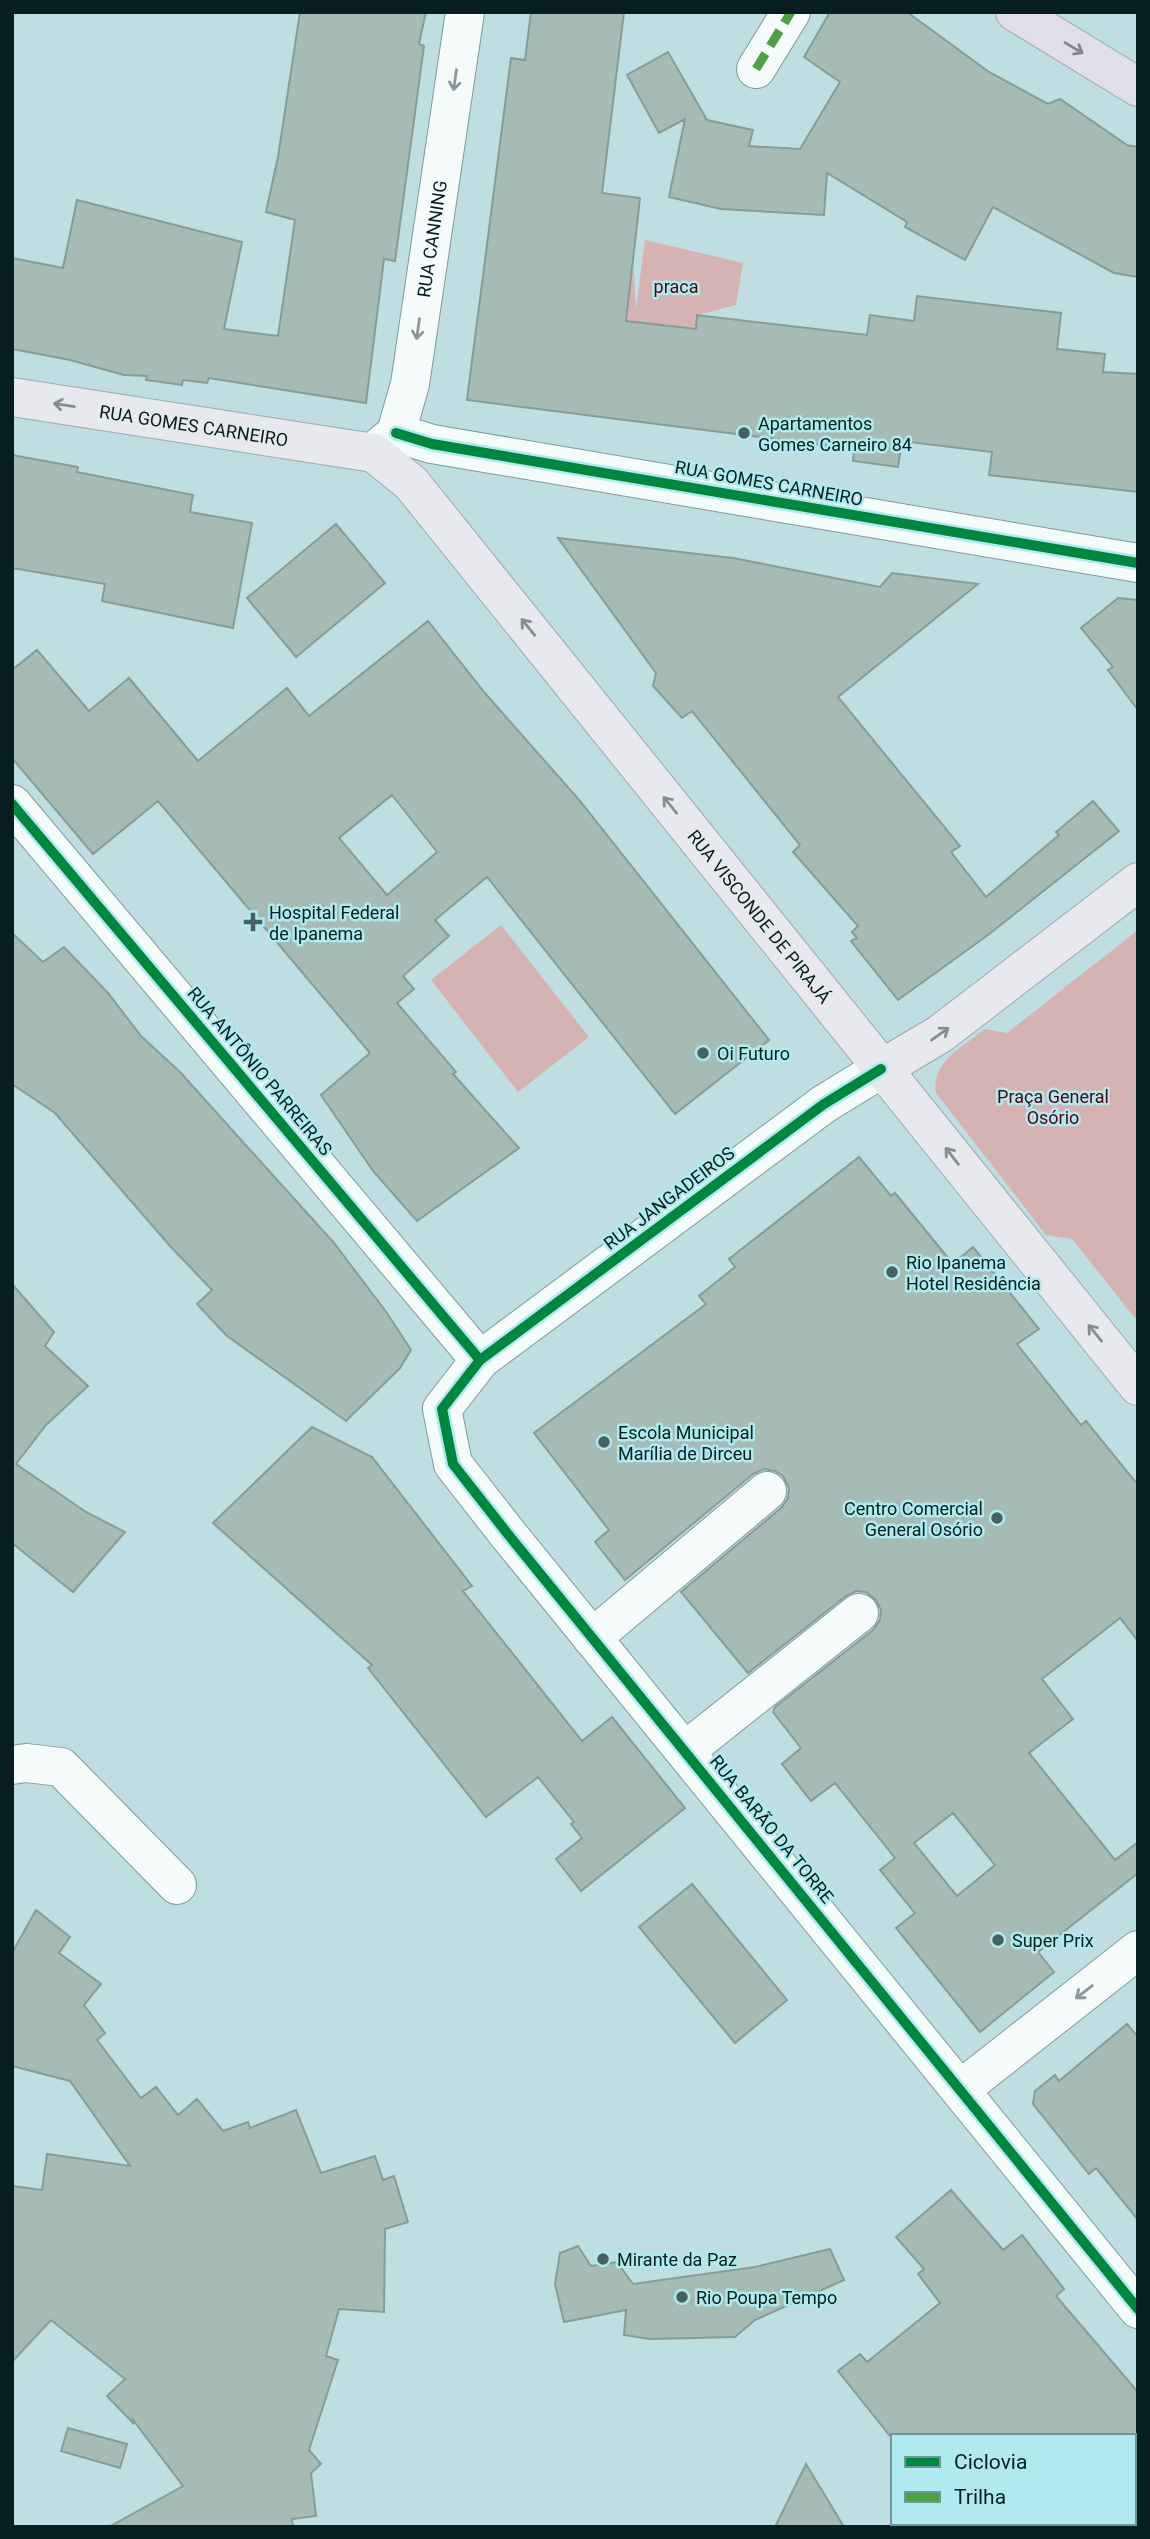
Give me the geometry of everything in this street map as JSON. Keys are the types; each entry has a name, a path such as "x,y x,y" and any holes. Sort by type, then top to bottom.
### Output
{"highway":[{"path":"1015,12 1138,87"}],"main road":[{"name":"RUA GOMES CARNEIRO","path":"12,397 385,443"},
{"name":"RUA VISCONDE DE PIRAJÁ","path":"385,443 411,483 1138,1386"},
{"name":"RUA JANGADEIROS","path":"881,1069 940,1034 1138,883"}],"street":[{"name":"RUA CANNING","path":"385,443 410,384 465,12"},
{"path":"756,69 791,12"},
{"name":"RUA GOMES CARNEIRO","path":"385,443 432,444 1138,563"},
{"name":"RUA ANTÔNIO PARREIRAS","path":"12,804 480,1360"},
{"name":"RUA JANGADEIROS","path":"480,1360 824,1104 881,1069"},
{"name":"RUA BARÃO DA TORRE","path":"480,1360 442,1409 453,1464 1138,2308"},
{"path":"592,1638 767,1491"},
{"path":"685,1751 859,1613"},
{"path":"12,1765 26,1763 61,1768 177,1885"},
{"path":"961,2089 1138,1950"}],"green space":[{"name":"praca","path":"645,240 743,263 736,305 698,315 696,329 626,320 633,259 636,309"},
{"path":"501,925 589,1037 518,1092 431,980"},
{"name":"Praça General Osório","path":"1138,930 1138,1322 1072,1239 1046,1235 936,1093 936,1082 938,1072 950,1056 985,1029 1007,1033"}],"building":[{"path":"300,12 426,12 419,44 424,46 395,261 384,259 366,403 209,378 207,383 183,380 182,385 146,380 147,376 124,375 70,360 12,349 12,258 63,268 77,200 242,242 224,329 278,336 295,220 266,212 278,157"},
{"path":"531,12 624,12 602,193 640,198 626,321 696,329 697,315 867,335 870,315 914,321 917,296 1061,313 1057,349 1105,354 1103,372 1138,374 1138,492 989,475 992,452 902,441 898,467 853,461 854,449 467,400 511,58 525,60"},
{"path":"830,12 907,12 989,72 1048,104 1060,99 1127,145 1138,147 1138,277 1114,273 993,207 965,260 905,227 907,222 827,173 824,215 721,209 669,197 685,119 659,133 627,75 668,52 707,120 753,130 749,146 800,149 840,82 804,57"},
{"path":"12,455 78,467 77,472 193,495 190,512 252,523 233,628 102,601 105,584 12,568"},
{"path":"336,524 385,583 296,657 247,598"},
{"path":"558,538 733,558 880,587 892,573 978,584 838,697 960,846 951,852 986,897 1059,835 1056,832 1093,801 1119,831 988,935 898,1000 851,941 857,938 852,932 858,926 793,852 800,845 692,711 682,718 653,686 656,673"},
{"path":"1118,598 1138,600 1138,710 1108,670 1113,667 1081,628"},
{"path":"428,621 484,692 580,801 769,1040 675,1114 487,877 435,920 449,936 403,976 414,989 397,1003 456,1072 453,1074 519,1148 417,1221 373,1171 321,1095 370,1053 158,801 93,854 12,758 12,670 37,650 89,711 129,678 198,761 287,688 309,716","holes":["392,795 437,852 387,895 339,838"]},
{"path":"12,933 43,962 64,947 108,993 141,1036 180,1072 334,1243 387,1313 411,1350 400,1368 346,1421 227,1336 197,1304 212,1290 170,1246 55,1113 12,1084"},
{"path":"859,1157 891,1196 895,1193 953,1264 973,1247 1039,1329 1017,1344 1081,1425 1086,1421 1138,1485 1138,1641 1120,1618 1042,1679 1073,1719 1029,1753 1115,1860 1138,1842 1138,1873 1038,1952 1054,1972 980,2032 896,1928 915,1913 880,1870 895,1858 835,1783 811,1801 782,1764 801,1748 773,1712 775,1707 873,1630 880,1620 881,1610 876,1600 866,1592 856,1591 846,1596 748,1673 681,1592 782,1507 788,1498 789,1488 783,1476 764,1469 753,1474 625,1580 595,1542 609,1530 534,1433 706,1304 699,1296 735,1267 729,1259","holes":["953,1813 995,1865 957,1896 914,1843"]},
{"path":"12,1284 54,1332 45,1346 88,1386 46,1425 16,1464 86,1512 125,1532 73,1592 12,1543"},
{"path":"312,1427 372,1457 472,1586 463,1591 582,1741 612,1717 685,1808 581,1891 556,1859 582,1838 571,1824 574,1822 538,1777 486,1817 368,1668 372,1665 213,1523"},
{"path":"692,1884 787,2000 735,2043 639,1927"},
{"path":"36,1910 70,1937 59,1953 101,1984 84,2005 105,2033 97,2040 141,2098 156,2087 178,2115 197,2099 223,2131 248,2122 250,2128 296,2110 321,2173 375,2156 383,2180 394,2176 408,2222 385,2229 384,2312 339,2309 326,2356 338,2360 309,2450 321,2464 311,2473 316,2516 292,2519 293,2527 109,2527 183,2486 133,2420 133,2423 107,2396 125,2379 51,2320 12,2362 12,2186 42,2190 47,2154 130,2166 70,2081 12,2066 12,1953"},
{"path":"1127,2024 1138,2037 1138,2220 1096,2168 1089,2174 1033,2104 1035,2091 1055,2075 1059,2081"},
{"path":"951,2190 1003,2250 1022,2235 1064,2289 1056,2296 1138,2392 1138,2436 890,2436 838,2371 860,2354 867,2362 940,2303 918,2274 924,2269 896,2237"},
{"name":"Rio Poupa Tempo","path":"578,2246 591,2266 617,2262 633,2284 755,2267 830,2249 844,2280 755,2320 735,2337 650,2339 624,2335 626,2310 564,2322 555,2284 560,2253"},
{"path":"68,2428 127,2444 120,2468 61,2451"},
{"path":"806,2464 844,2527 775,2527"}],"marked path":[{"path":"756,69 791,12"}],"cycle path":[{"path":"396,433 432,444 1138,563"},
{"path":"12,804 480,1360"},
{"path":"881,1069 824,1104 480,1360 442,1409 453,1464 1138,2309"}],"place":[{"name":"Apartamentos Gomes Carneiro 84","path":"744,433"},
{"name":"Hospital Federal de Ipanema","path":"253,922"},
{"name":"Oi Futuro","path":"703,1053"},
{"name":"Rio Ipanema Hotel Residência","path":"892,1272"},
{"name":"Escola Municipal Marília de Dirceu","path":"604,1442"},
{"name":"Centro Comercial General Osório","path":"997,1518"},
{"name":"Super Prix","path":"998,1940"},
{"name":"Mirante da Paz","path":"603,2259"},
{"name":"Rio Poupa Tempo","path":"682,2297"}]}
